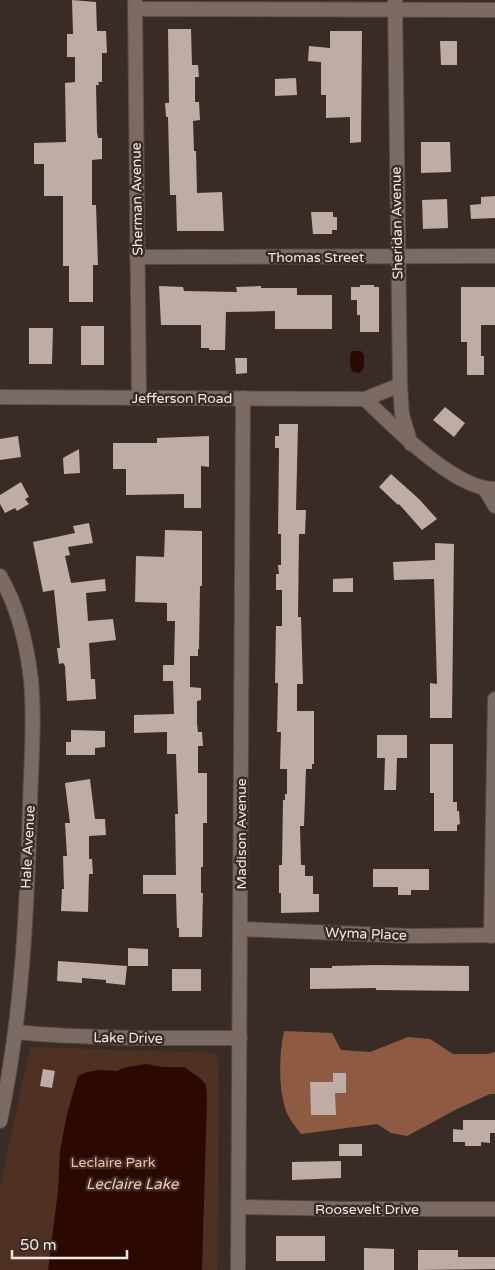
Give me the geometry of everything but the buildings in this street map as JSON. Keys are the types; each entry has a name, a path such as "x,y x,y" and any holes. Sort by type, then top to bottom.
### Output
{"street":[{"path":"135,5 395,5 495,10"},
{"name":"Sherman Avenue","path":"135,5 139,398"},
{"name":"Sheridan Avenue","path":"395,5 400,385 402,415 411,444"},
{"name":"Thomas Street","path":"138,257 495,256"},
{"name":"Jefferson Road","path":"0,397 365,399 400,385"},
{"name":"Madison Avenue","path":"238,1270 243,398"},
{"path":"365,399 411,444 446,469 490,489 495,506"},
{"name":"Hale Avenue","path":"0,576 18,616 26,648 32,691 29,837 16,1032 0,1122"},
{"path":"493,936 495,699"},
{"name":"Wyma Place","path":"241,929 410,936 493,936"},
{"name":"Lake Drive","path":"16,1032 54,1036 128,1038 240,1038"},
{"name":"Roosevelt Drive","path":"239,1207 495,1209"}],"green space":[{"name":"Leclaire Lake","path":"30,1047 217,1053 219,1091 217,1270 0,1270 0,1187"}],"shaded area":[{"path":"284,1031 332,1033 341,1050 370,1052 408,1037 430,1039 453,1054 488,1054 495,1052 495,1094 490,1094 457,1109 407,1136 391,1133 377,1124 301,1134 287,1114 283,1102 280,1061"}],"water":[{"path":"352,351 361,351 364,355 364,367 360,373 353,372 351,367"},
{"name":"Leclaire Lake","path":"145,1064 164,1067 184,1067 206,1085 202,1270 48,1270 58,1191 60,1151 67,1114 78,1076 87,1072 100,1070 117,1071"}],"park label":[{"name":"Leclaire Park","path":"113,1162"}]}
